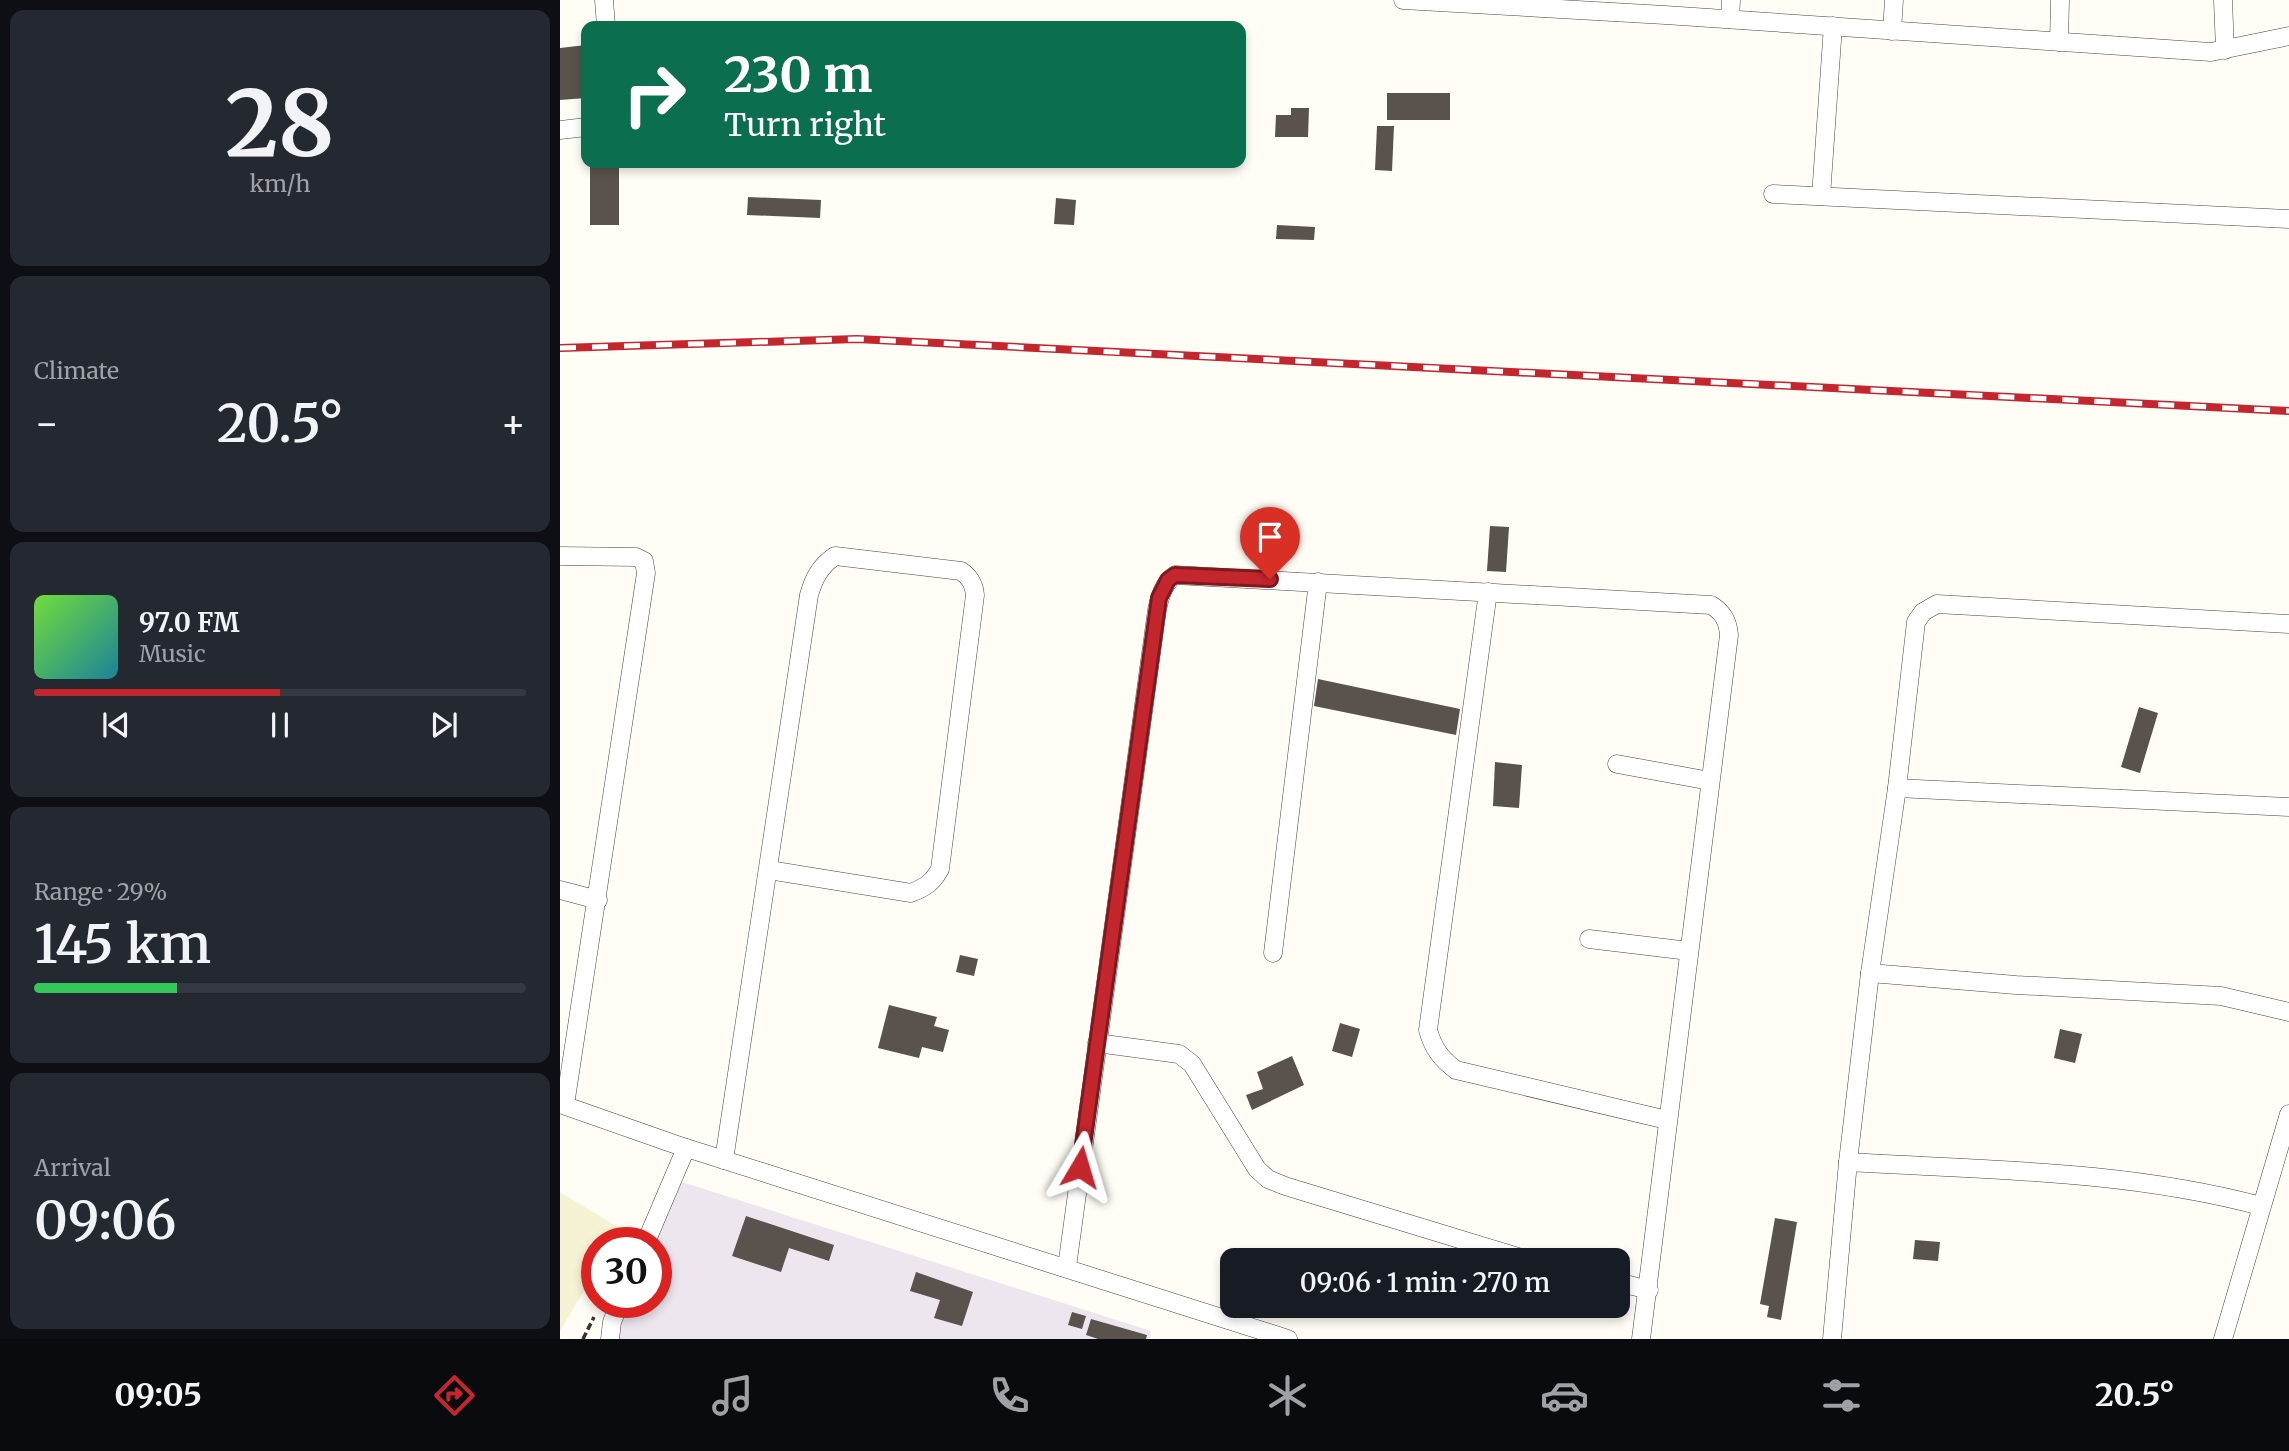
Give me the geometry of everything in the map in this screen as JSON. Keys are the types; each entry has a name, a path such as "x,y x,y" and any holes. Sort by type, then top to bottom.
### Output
{"street":[{"path":"604,0 606,21"},
{"path":"1403,0 2211,52 2289,36"},
{"path":"1730,19 1731,0"},
{"path":"1892,31 1894,0"},
{"path":"2059,42 2060,0"},
{"path":"2223,0 2225,50"},
{"path":"1821,196 1833,26"},
{"path":"560,130 581,128"},
{"path":"1773,194 2289,219"},
{"path":"560,556 636,557 644,561 646,572 598,900 562,1105 686,1148 1288,1339"},
{"path":"724,1160 813,581 826,562 835,556 961,571 975,588 975,595 940,869 936,877 930,885 911,892 769,870"},
{"path":"1068,1267 1157,610 1163,587 1175,575 1711,605 1719,610 1728,625 1729,635 1641,1339"},
{"path":"1273,953 1318,582"},
{"path":"1488,592 1428,1030 1432,1043 1445,1063 1456,1070 1667,1120"},
{"path":"1832,1339 1848,1162 1870,973 1897,788 1916,622 1923,612 1937,604 2289,624"},
{"path":"1617,764 1710,781"},
{"path":"1897,788 2289,807"},
{"path":"560,890 598,900"},
{"path":"1589,939 1689,951"},
{"path":"1870,973 2016,985 2221,996 2289,1012"},
{"path":"1097,1042 1179,1054 1192,1063 1256,1169 1268,1179 1489,1248"},
{"path":"2223,1339 2289,1114"},
{"path":"652,1227 686,1148"},
{"path":"1848,1162 2060,1175 2161,1185 2219,1194 2261,1206"},
{"path":"1630,1285 1649,1290"},
{"path":"610,1339 614,1318"}],"path":[{"path":"583,1339 593,1318"}],"shaded area":[{"path":"682,1182 1151,1331 1150,1339 610,1339 620,1318 672,1318 672,1227 661,1227"},
{"path":"560,1192 618,1227 581,1227 581,1296 560,1331"}],"building":[{"path":"581,46 581,98 560,100 560,48"},
{"path":"1387,93 1450,93 1450,120 1387,120"},
{"path":"1291,108 1309,108 1308,137 1275,137 1276,115 1291,115"},
{"path":"1377,126 1394,126 1392,171 1375,170"},
{"path":"590,168 619,168 619,225 590,225"},
{"path":"748,197 821,200 820,218 747,215"},
{"path":"1056,198 1076,200 1074,225 1054,224"},
{"path":"1277,225 1315,227 1314,240 1276,239"},
{"path":"1490,526 1509,527 1506,572 1487,571"},
{"path":"1318,679 1460,709 1456,735 1314,706"},
{"path":"2139,707 2158,713 2140,773 2121,767"},
{"path":"1495,762 1522,765 1519,808 1493,806"},
{"path":"960,955 978,959 974,976 956,972"},
{"path":"889,1005 937,1017 934,1026 949,1030 943,1052 922,1047 919,1058 878,1048"},
{"path":"1340,1023 1360,1029 1352,1057 1332,1051"},
{"path":"2060,1029 2082,1034 2075,1063 2054,1058"},
{"path":"1292,1056 1304,1085 1252,1110 1246,1095 1263,1089 1257,1072"},
{"path":"746,1216 834,1245 829,1261 789,1248 781,1272 732,1256"},
{"path":"1775,1218 1797,1222 1781,1320 1767,1317 1769,1306 1760,1304"},
{"path":"1915,1240 1940,1242 1938,1261 1913,1259"},
{"path":"916,1272 973,1292 962,1326 934,1318 940,1300 910,1291"},
{"path":"1072,1312 1086,1316 1082,1329 1068,1325"},
{"path":"1091,1319 1147,1335 1146,1339 1098,1339 1086,1335"}],"railway":[{"path":"560,348 857,339 2289,411"}],"route":[{"path":"1080,1167 1159,598 1163,587 1175,575 1270,579"}]}
